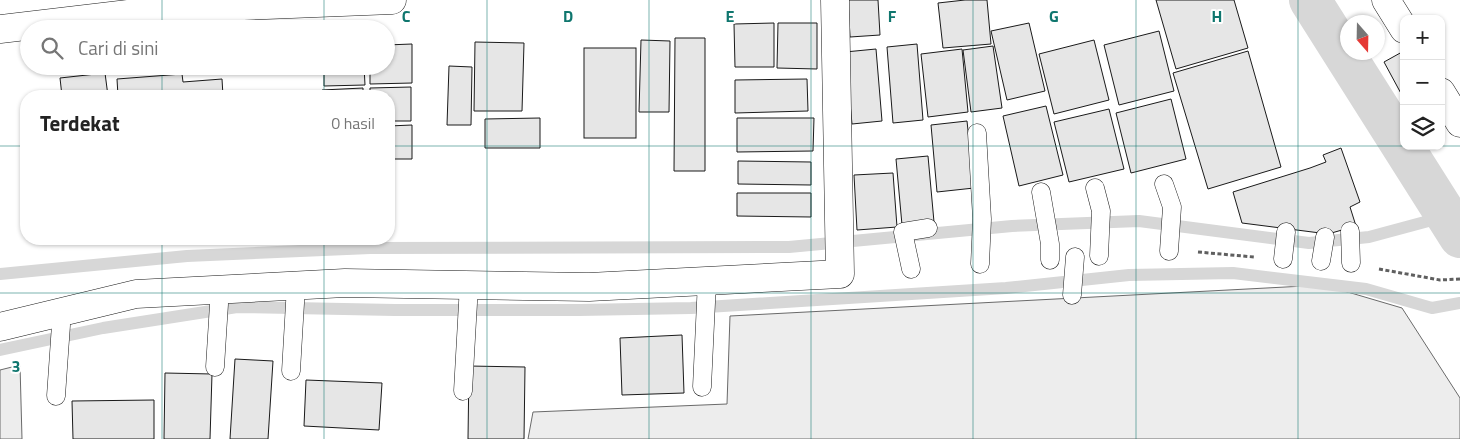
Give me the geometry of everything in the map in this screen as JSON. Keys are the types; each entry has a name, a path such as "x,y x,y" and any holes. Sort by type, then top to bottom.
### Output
{"street":[{"path":"76,20 170,10 392,0"},
{"path":"0,327 60,319 136,294 218,305 296,293 344,283 469,291 707,286 840,274 835,0"},
{"path":"1386,0 1400,23"},
{"path":"0,28 20,26"},
{"path":"1445,99 1460,123"}],"lane":[{"path":"978,133 982,219 981,258"},
{"path":"1164,184 1172,207 1170,245"},
{"path":"1095,188 1101,211 1099,250"},
{"path":"1041,192 1050,252"},
{"path":"909,263 903,232 928,228"},
{"path":"1351,233 1351,261"},
{"path":"1072,293 1075,261"},
{"path":"702,387 707,286"},
{"path":"463,391 469,291"},
{"path":"291,371 296,293"},
{"path":"215,368 218,305"},
{"path":"56,396 60,319"}],"path":[{"path":"1440,280 1460,279"}],"shaded area":[{"path":"1324,285 1402,308 1460,398 1460,439 528,439 533,412 727,404 730,316"},
{"path":"20,365 22,439 0,439 0,370"}],"building":[{"path":"848,0 878,0 880,35 850,37"},
{"path":"987,0 991,44 943,48 938,3"},
{"path":"1156,0 1234,0 1248,48 1176,69"},
{"path":"774,23 774,67 735,67 734,24"},
{"path":"778,23 817,23 817,69 777,68"},
{"path":"1029,23 1045,91 1007,100 991,31"},
{"path":"1159,31 1174,91 1119,105 1104,45"},
{"path":"675,38 705,38 705,171 674,171"},
{"path":"641,40 670,41 669,112 639,112"},
{"path":"1094,40 1109,100 1054,114 1039,54"},
{"path":"475,42 524,43 522,111 474,111"},
{"path":"412,44 412,83 370,84 370,75 395,75 395,45"},
{"path":"917,44 923,120 893,123 887,47"},
{"path":"993,46 1002,108 971,112 963,50"},
{"path":"584,48 636,48 636,138 584,138"},
{"path":"876,49 882,121 852,124 845,52"},
{"path":"962,49 968,112 928,117 921,54"},
{"path":"1248,51 1281,167 1208,189 1173,73"},
{"path":"1400,53 1400,92 1384,62"},
{"path":"449,66 472,67 471,125 447,125"},
{"path":"105,75 107,90 61,90 60,78"},
{"path":"182,75 183,82 222,79 223,90 118,90 117,79"},
{"path":"324,75 364,75 365,85 324,86"},
{"path":"807,79 808,111 735,113 735,80"},
{"path":"411,87 411,121 395,121 395,90 370,90 370,88"},
{"path":"363,88 363,90 322,90"},
{"path":"1171,99 1186,159 1131,173 1116,113"},
{"path":"1046,106 1063,175 1019,186 1003,116"},
{"path":"1109,109 1124,169 1069,182 1054,122"},
{"path":"540,118 540,148 485,148 485,119"},
{"path":"737,118 814,118 813,151 737,152"},
{"path":"967,121 974,188 937,192 931,125"},
{"path":"412,125 412,159 395,159 395,126"},
{"path":"1341,148 1360,202 1350,207 1356,226 1328,234 1242,223 1233,192 1326,162 1323,155"},
{"path":"928,156 934,222 902,225 896,159"},
{"path":"738,161 811,162 811,185 738,184"},
{"path":"893,173 897,227 857,230 854,175"},
{"path":"737,193 811,193 811,217 737,216"},
{"path":"682,335 684,393 622,395 620,338"},
{"path":"235,359 273,361 268,439 230,439"},
{"path":"469,366 525,367 524,439 468,439"},
{"path":"165,373 212,374 210,439 164,439"},
{"path":"306,380 382,383 379,430 304,426"},
{"path":"154,400 154,439 73,439 72,401"}],"waterway":[{"path":"1310,0 1460,237"},
{"path":"0,274 187,256 370,248 789,247 1012,226 1139,221 1309,243 1369,237 1447,216"},
{"path":"0,350 103,328 237,307 395,310 691,308 1006,288 1129,275 1233,273 1366,289 1432,308 1460,303"}]}
